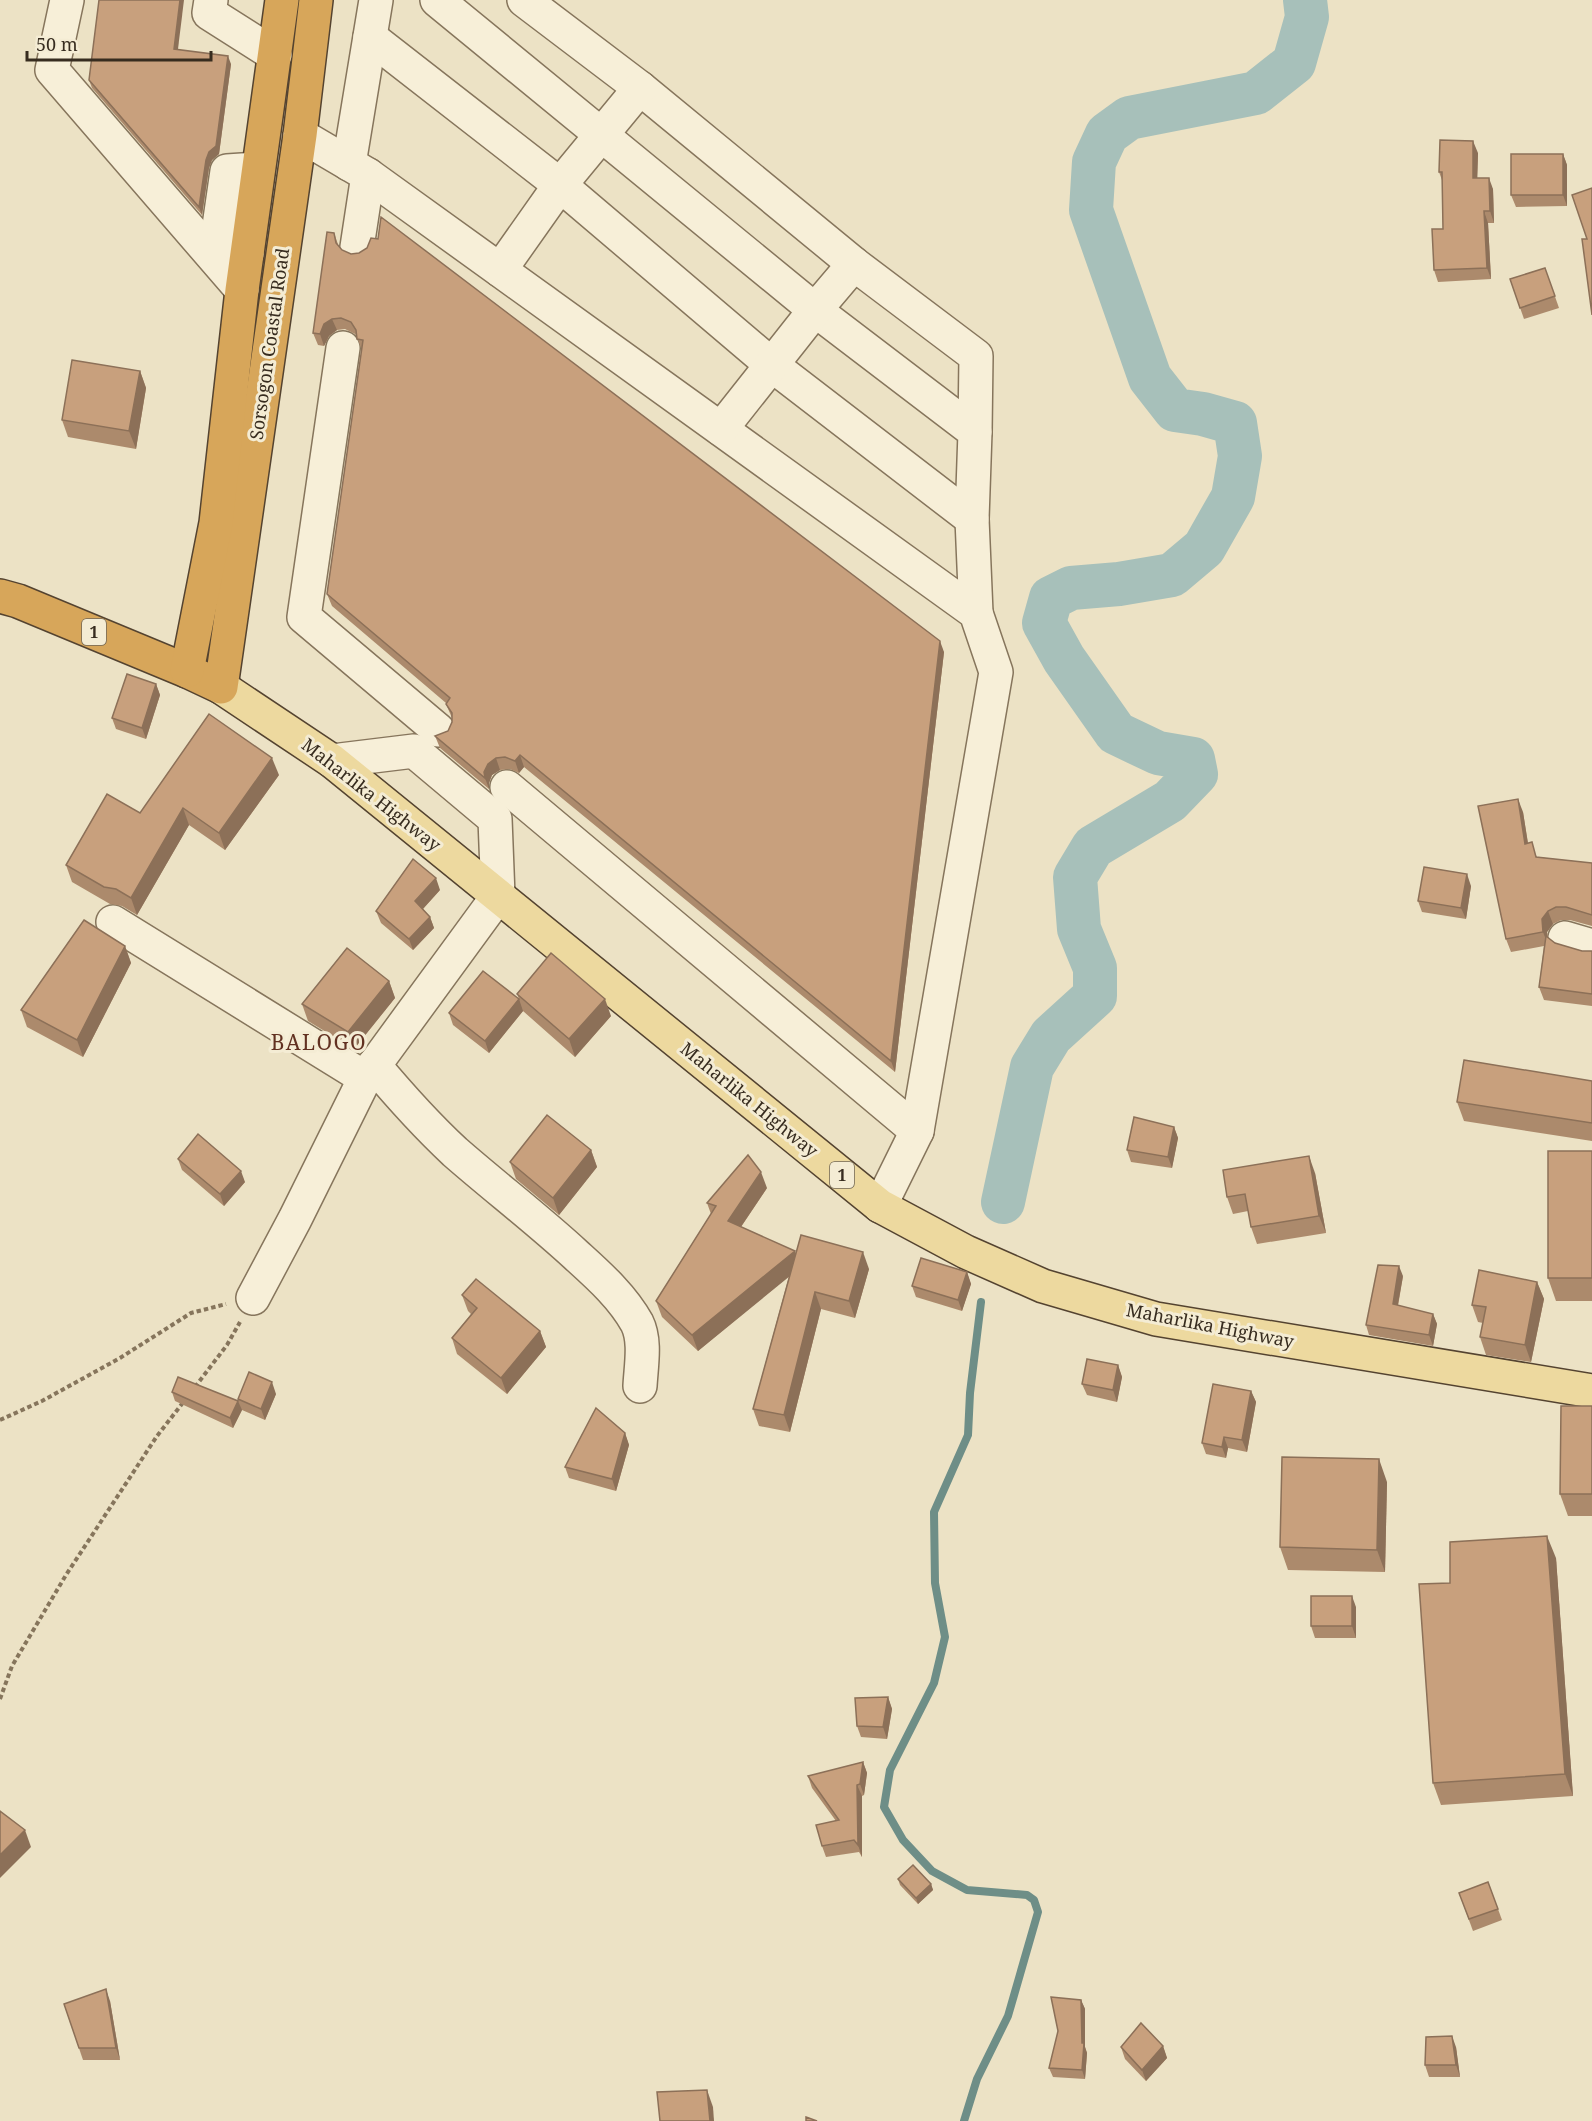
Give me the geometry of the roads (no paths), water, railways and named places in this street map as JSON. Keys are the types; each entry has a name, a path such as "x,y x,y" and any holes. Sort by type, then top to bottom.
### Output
{"highway":[{"name":"Sorsogon Coastal Road","path":"187,671 216,523 242,290 282,0"},
{"name":"Sorsogon Coastal Road","path":"220,687 300,135 316,0"},
{"name":"Maharlika Highway","path":"0,596 18,601 220,687"}],"main road":[{"name":"Maharlika Highway","path":"220,687 332,761 880,1206 966,1252 1043,1286 1156,1319 1592,1391"}],"street":[{"path":"67,0 52,70 242,290"},
{"path":"211,0 209,13 275,54"},
{"path":"357,248 358,170 370,37 376,0"},
{"path":"437,0 815,310 975,432"},
{"path":"524,0 640,88 854,264 976,356 972,519 976,613 996,672 917,1131 880,1206"},
{"path":"370,37 560,185 772,366 972,519"},
{"path":"500,270 560,185 640,88"},
{"path":"300,135 358,170 500,270 976,613"},
{"path":"721,429 854,264"},
{"path":"343,348 304,616 438,730"},
{"path":"253,1298 370,1072 498,896 495,819 414,751 332,761"},
{"path":"507,787 917,1131"},
{"path":"113,922 370,1072 408,1105 455,1151 543,1225 603,1280 627,1309 638,1325 642,1349 640,1386"}],"waterway":[{"path":"1003,1202 1032,1067 1051,1036 1095,996 1095,968 1079,929 1075,877 1093,847 1170,801 1196,774 1193,759 1158,753 1116,733 1064,659 1044,623 1051,598 1071,588 1119,584 1172,575 1204,548 1233,497 1240,456 1235,423 1203,414 1175,410 1150,378 1091,210 1094,162 1107,134 1129,118 1256,93 1294,63 1307,17 1305,0"},
{"path":"964,2121 977,2079 1008,2016 1038,1912 1034,1900 1027,1895 967,1890 932,1871 903,1840 884,1807 890,1770 934,1683 945,1637 935,1583 934,1512 968,1435 970,1393 981,1302"}],"district":[{"name":"BALOGO","path":"319,1043"}]}
